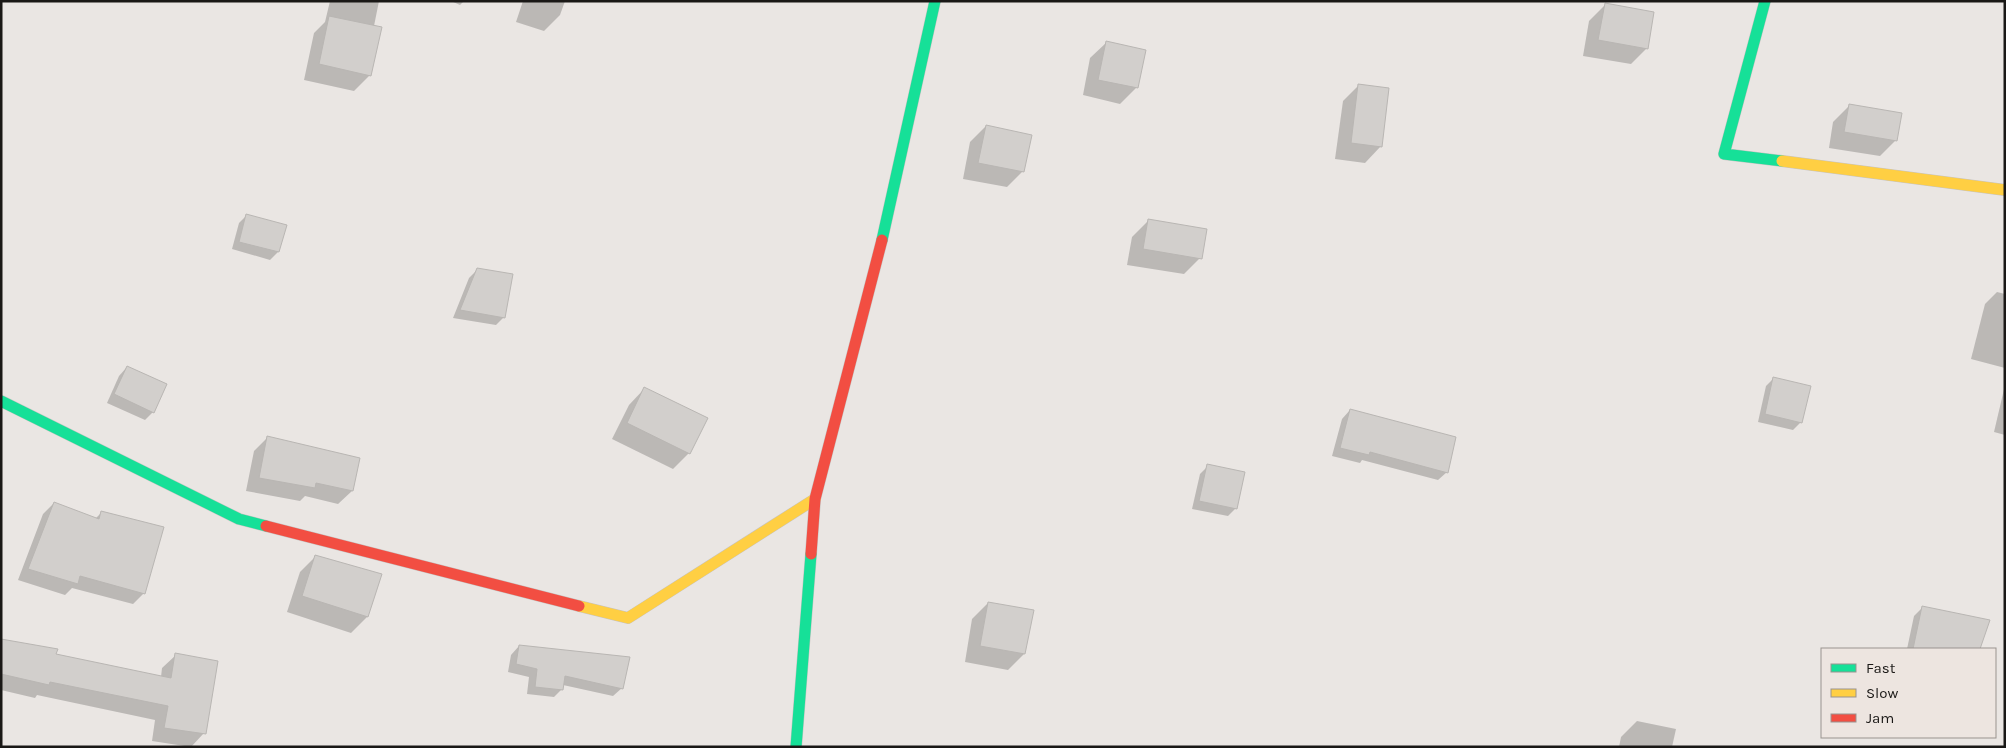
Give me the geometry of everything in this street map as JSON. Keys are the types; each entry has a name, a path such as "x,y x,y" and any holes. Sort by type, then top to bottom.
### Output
{"street":[{"path":"796,747 816,499 887,219 935,1"},
{"path":"1765,1 1724,154 2005,190"},
{"path":"1,401 239,519 628,618 816,499"}],"building":[{"path":"1605,3 1654,12 1648,49 1598,40"},
{"path":"329,16 382,27 371,76 319,64"},
{"path":"1106,41 1146,50 1138,88 1098,80"},
{"path":"1358,84 1389,88 1382,147 1351,143"},
{"path":"1849,104 1902,113 1897,141 1844,132"},
{"path":"986,125 1032,135 1024,172 978,163"},
{"path":"246,214 287,225 279,252 239,242"},
{"path":"1148,219 1207,229 1202,259 1143,249"},
{"path":"477,268 513,274 505,318 460,310"},
{"path":"127,366 167,384 154,413 114,394"},
{"path":"1773,377 1811,386 1802,423 1765,414"},
{"path":"644,387 708,418 690,454 627,423"},
{"path":"1350,409 1456,437 1448,473 1370,452 1369,455 1340,448"},
{"path":"267,436 360,458 353,491 316,483 315,488 259,478"},
{"path":"1207,464 1245,472 1237,509 1199,501"},
{"path":"54,502 99,519 101,511 164,527 145,594 80,576 78,584 28,569"},
{"path":"315,555 382,574 368,617 302,596"},
{"path":"988,602 1034,610 1025,654 980,646"},
{"path":"1922,606 1990,620 1980,648 1913,648"},
{"path":"1,639 58,649 56,654 171,678 175,653 218,661 206,734 164,728 168,706 50,682 49,685 1,674"},
{"path":"519,645 630,657 623,689 565,676 563,690 535,687 537,669 516,664"}],"traffic: fast":[{"path":"882,240 935,1"},
{"path":"1765,1 1724,154 1782,161"},
{"path":"1,401 239,519 266,526"},
{"path":"796,747 811,554"}],"traffic: slow":[{"path":"1782,161 2005,190"},
{"path":"579,606 628,618 815,499"}],"traffic: jam":[{"path":"811,554 815,499 882,240"},
{"path":"266,526 579,606"}]}
